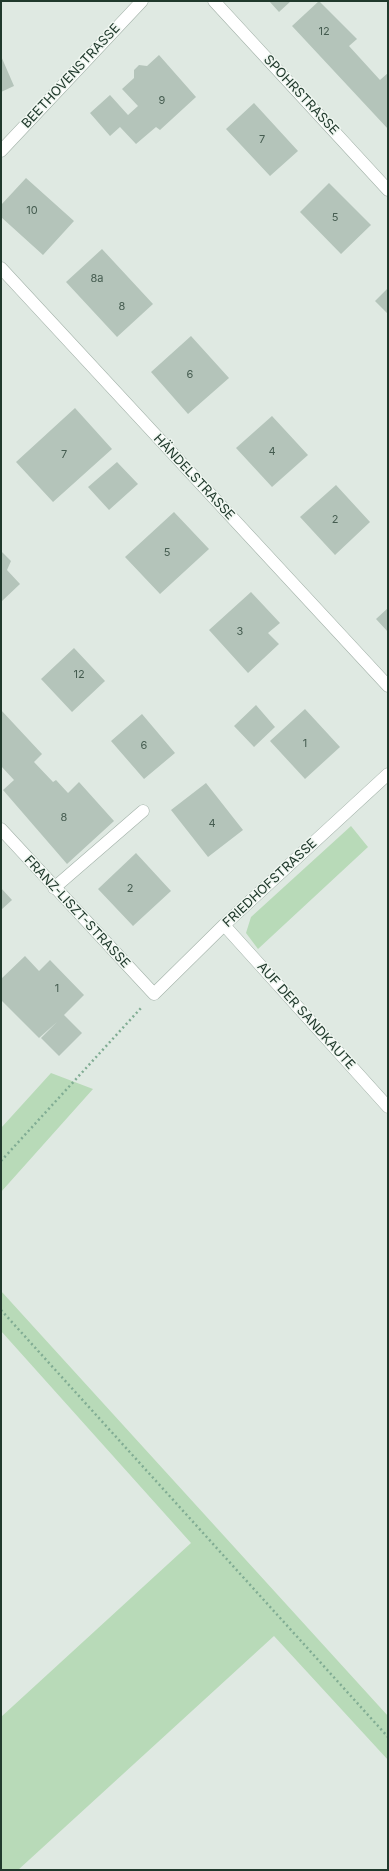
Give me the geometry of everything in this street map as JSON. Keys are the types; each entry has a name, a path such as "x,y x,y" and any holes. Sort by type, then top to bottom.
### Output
{"street":[{"name":"BEETHOVENSTRASSE","path":"1,150 142,1"},
{"name":"SPOHRSTRASSE","path":"214,1 388,190"},
{"name":"HÄNDELSTRASSE","path":"1,268 388,686"},
{"name":"FRIEDHOFSTRASSE","path":"154,994 224,925 388,774"},
{"path":"54,888 143,811"},
{"name":"FRANZ-LISZT-STRASSE","path":"1,829 54,888 154,994"},
{"name":"AUF DER SANDKAUTE","path":"224,925 388,1107"}],"path":[{"path":"1,1161 154,994"},
{"path":"1,1310 388,1737"}],"green space":[{"path":"351,826 368,847 258,949 246,933 251,917"},
{"path":"51,1073 93,1089 1,1192 1,1128"},
{"path":"1,1291 388,1716 388,1760 274,1636 18,1870 1,1870 1,1717 191,1543 1,1331"}],"building":[{"path":"269,1 291,1 279,12"},
{"path":"319,1 357,39 349,46 380,80 388,73 388,129 292,26"},
{"path":"159,55 196,97 160,130 156,127 136,144 120,127 110,136 90,113 110,95 128,115 138,106 122,89 134,78 134,70 139,65 147,66"},
{"path":"1,56 14,86 1,92"},
{"path":"254,103 298,151 270,176 226,129"},
{"path":"26,178 74,221 43,255 1,217 1,205"},
{"path":"329,183 371,225 341,254 300,212"},
{"path":"102,249 153,304 117,337 66,282"},
{"path":"388,288 388,314 375,301"},
{"path":"191,336 229,378 188,414 151,372"},
{"path":"75,408 112,449 53,502 16,462"},
{"path":"272,416 308,455 272,487 236,448"},
{"path":"117,462 138,484 109,510 88,487"},
{"path":"336,485 370,522 335,555 300,517"},
{"path":"174,512 209,549 160,594 125,557"},
{"path":"1,551 11,561 7,570 20,584 1,602"},
{"path":"251,592 280,623 268,633 279,644 248,673 209,630"},
{"path":"388,608 388,632 376,619"},
{"path":"74,648 105,681 72,712 41,679"},
{"path":"256,705 275,727 254,747 234,726"},
{"path":"305,709 340,747 305,779 270,741"},
{"path":"1,710 42,754 34,762 53,782 56,780 68,793 79,782 114,821 67,864 3,790 14,780 1,766"},
{"path":"142,714 175,753 144,779 111,741"},
{"path":"206,783 243,830 208,857 171,810"},
{"path":"136,853 171,891 133,926 98,889"},
{"path":"1,888 12,900 1,910"},
{"path":"25,956 39,971 50,960 84,995 64,1015 82,1033 59,1056 41,1038 57,1022 39,1038 1,1000 1,979"}]}
